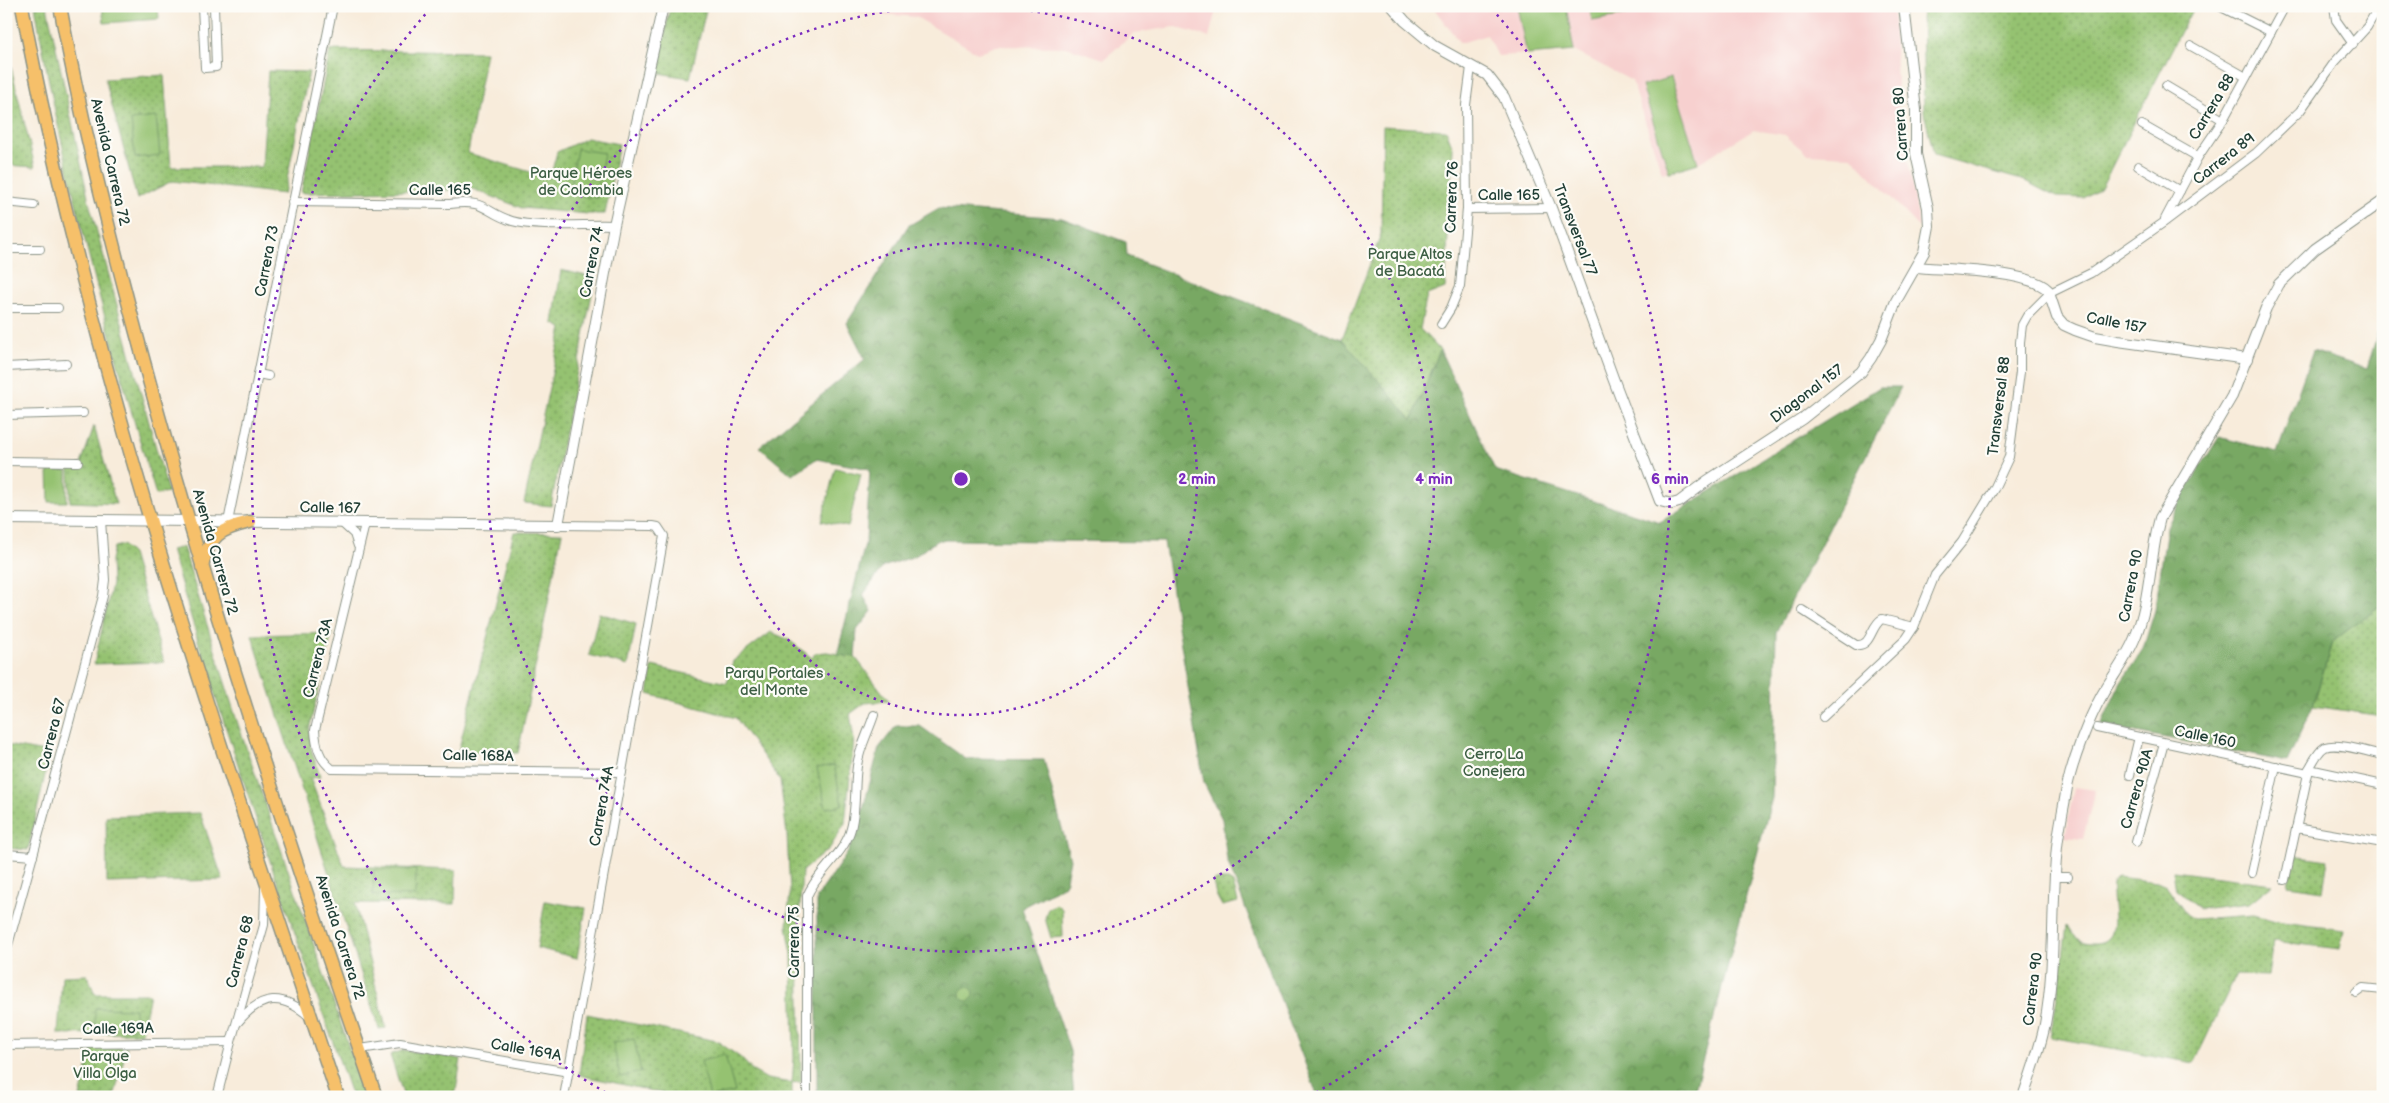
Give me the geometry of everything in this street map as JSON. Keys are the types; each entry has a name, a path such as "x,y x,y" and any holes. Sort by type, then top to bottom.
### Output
{"highway":[{"path":"22,6 53,160 80,268 151,520 191,658 338,1097"},
{"name":"Avenida Carrera 72","path":"60,6 93,168 202,567 233,671 376,1097"},
{"path":"202,567 207,548 217,534 224,529 250,522"}],"street":[{"path":"202,6 205,68 216,67 214,6"},
{"name":"Carrera 73","path":"228,522 332,6"},
{"name":"Carrera 74","path":"558,525 614,224 663,6"},
{"name":"Transversal 77","path":"1392,6 1404,21 1435,46 1487,75 1504,97 1552,208 1612,378 1660,501 1672,504"},
{"name":"Carrera 80","path":"1904,6 1916,110 1916,154 1929,217 1928,238 1916,267"},
{"path":"2219,6 2271,32"},
{"name":"Carrera 88","path":"2163,223 2198,157 2222,120 2285,6"},
{"path":"2334,6 2336,20 2353,44"},
{"name":"Carrera 89","path":"2050,293 2091,273 2163,223 2256,152 2300,111 2334,63 2367,27 2379,6"},
{"path":"2191,46 2246,77"},
{"name":"Carrera 76","path":"1440,324 1451,308 1460,286 1467,208 1466,105 1472,67"},
{"path":"2166,86 2222,120"},
{"path":"2142,125 2198,157"},
{"path":"2138,166 2180,191"},
{"name":"Carrera 90","path":"2023,1097 2045,1024 2052,967 2057,848 2073,764 2101,698 2134,640 2146,601 2155,536 2160,518 2232,396 2271,296 2287,274 2315,249 2383,201"},
{"path":"6,202 34,205"},
{"name":"Calle 165","path":"292,202 450,204 468,202 478,203 512,220 528,223 614,224"},
{"name":"Calle 165","path":"1467,208 1552,208"},
{"path":"6,249 40,249"},
{"path":"1916,267 2020,278 2044,286 2050,293"},
{"name":"Diagonal 157","path":"1672,504 1679,502 1707,481 1802,419 1851,381 1871,358 1896,301 1916,267"},
{"name":"Calle 157","path":"2050,293 2057,317 2064,324 2075,330 2118,341 2246,359"},
{"name":"Transversal 88","path":"1823,717 1906,639 1914,627 1935,575 1971,528 1994,489 2009,457 2020,372 2022,325 2027,316 2050,293"},
{"path":"6,308 58,308"},
{"path":"6,367 66,364"},
{"path":"258,374 268,376"},
{"path":"6,415 83,414"},
{"path":"6,461 78,462"},
{"name":"Calle 167","path":"6,519 653,526"},
{"name":"Carrera 67","path":"6,952 103,596 105,580 100,520"},
{"path":"342,523 354,534 359,548"},
{"name":"Carrera 73A","path":"332,768 324,763 316,746 315,730 365,524"},
{"name":"Carrera 74A","path":"564,1097 664,541 662,531 653,526"},
{"path":"1802,610 1856,645 1867,643 1877,622 1882,619 1914,627"},
{"name":"Carrera 75","path":"807,1097 807,896 812,884 843,846 850,831 854,809 857,765 874,715"},
{"name":"Calle 160","path":"2097,728 2276,766 2383,785"},
{"path":"2130,775 2140,737"},
{"name":"Carrera 90A","path":"2136,842 2164,743"},
{"path":"2285,880 2308,771 2318,753 2324,748 2335,745 2383,755"},
{"path":"2252,873 2276,766"},
{"name":"Calle 168A","path":"332,768 622,772"},
{"path":"2296,828 2383,843"},
{"path":"6,854 33,856"},
{"path":"2056,877 2068,877"},
{"name":"Carrera 68","path":"218,1097 235,1026 264,925 265,883"},
{"path":"2356,993 2363,988 2383,990"},
{"name":"Carrera 68","path":"235,1026 248,1010 263,1000 288,1002 312,1019"},
{"name":"Calle 169A","path":"6,1045 231,1042"},
{"name":"Calle 169A","path":"360,1050 400,1043 569,1072"}],"shaded area":[{"path":"851,6 1217,6 1209,37 1174,27 1134,33 1104,59 1066,47 996,46 978,53 916,17 858,12"},
{"path":"1432,6 1893,6 1898,104 1920,228 1851,156 1807,154 1785,135 1754,130 1698,163 1662,173 1632,81 1574,51 1498,56 1487,35 1460,43"},
{"path":"2074,787 2095,790 2083,839 2065,837"}],"green space":[{"path":"35,6 47,6 90,206 168,492 156,495 104,313 59,130"},
{"path":"102,6 158,6 159,19 104,23"},
{"path":"670,6 707,6 690,78 658,73"},
{"path":"1517,6 1566,6 1574,51 1527,55"},
{"path":"1589,6 1630,6 1631,14 1592,21"},
{"path":"1922,6 2194,6 2102,186 2084,198 2056,197 2025,181 1934,155 1924,112"},
{"path":"6,46 35,167 6,165"},
{"name":"Parque Héroes de Colombia","path":"330,50 486,52 468,153 550,178 557,152 587,138 619,144 605,214 522,208 462,185 460,190 301,193"},
{"path":"268,71 309,72 284,194 172,181 137,199 105,79 164,75 171,167 262,167"},
{"path":"1671,77 1698,163 1669,172 1642,86"},
{"path":"156,117 160,155 135,158 131,120"},
{"name":"Parque Altos de Bacatá","path":"1383,126 1446,130 1453,148 1445,288 1427,295 1420,329 1440,350 1412,421 1342,339 1381,234"},
{"name":"Parque Héroes de Colombia","path":"577,149 604,153 596,198 569,194"},
{"name":"Cerro La Conejera","path":"939,208 1062,218 1126,242 1127,256 1342,339 1412,420 1440,350 1495,470 1660,522 1880,387 1901,387 1776,632 1772,798 1693,1097 1318,1097 1227,860 1222,819 1204,783 1164,542 938,540 915,556 883,567 863,595 872,611 857,630 855,657 837,655 866,540 870,469 816,459 792,475 759,447 865,359 847,323 908,226"},
{"path":"561,270 595,278 551,506 524,503 562,328 553,323"},
{"path":"2383,315 2383,554 2377,568 2383,571 2383,603 2332,642 2313,706 2287,762 2101,725 2120,684 2143,649 2155,610 2167,527 2183,495 2219,437 2277,452 2313,351 2367,369"},
{"path":"94,426 116,504 70,502 69,469 81,464"},
{"path":"835,468 861,474 848,527 822,521"},
{"path":"48,470 67,470 67,502 49,502"},
{"path":"514,532 562,533 518,753 458,752"},
{"path":"123,545 132,554 164,662 94,664 112,584 111,560 114,547"},
{"path":"183,547 236,718 366,1097 352,1097 274,873 208,674 171,550"},
{"path":"2383,603 2383,716 2313,706 2332,642"},
{"path":"599,613 636,624 628,666 589,655"},
{"name":"Parqu Portales del Monte","path":"771,632 789,640 812,658 815,653 827,652 855,657 889,701 865,703 850,714 854,740 845,823 830,848 802,871 799,923 801,1082 792,1083 794,1059 792,954 787,926 790,892 787,835 780,780 736,718 648,694 652,666 727,683 733,661"},
{"path":"332,633 309,730 311,748 320,777 310,778 344,866 456,870 455,904 355,903 386,1028 379,1029 252,635"},
{"path":"896,726 920,726 966,759 1044,760 1070,859 1065,885 1022,908 1070,1051 1074,1097 817,1097 817,897 848,852 859,824 879,748"},
{"path":"6,745 50,753 28,850 6,848"},
{"path":"834,765 842,805 826,808 817,768"},
{"path":"200,813 223,880 107,883 106,816"},
{"path":"2293,855 2328,860 2323,891 2288,886"},
{"path":"374,870 416,870 415,896 373,895"},
{"path":"2173,871 2273,884 2249,903 2200,909 2176,890"},
{"path":"2118,877 2157,882 2166,886 2186,914 2194,919 2254,915 2276,921 2344,930 2340,949 2273,941 2268,976 2236,975 2194,1063 2050,1037 2067,925 2076,937 2083,941 2091,943 2102,942 2109,938 2113,931 2114,922 2112,883"},
{"path":"1216,880 1228,880 1233,883 1238,902 1222,906 1216,895 1213,882"},
{"path":"545,901 586,908 577,958 537,948"},
{"path":"1057,904 1062,909 1063,937 1051,938 1045,918 1048,908"},
{"path":"87,975 95,994 150,994 142,1033 58,1034 62,976"},
{"path":"964,987 970,987 974,994 970,1001 964,1001 960,997 960,991"},
{"path":"95,1008 135,1009 134,1029 95,1028"},
{"path":"587,1014 717,1041 741,1058 753,1071 767,1079 792,1083 792,1097 680,1097 579,1075"},
{"path":"634,1039 641,1072 620,1077 613,1043"},
{"name":"Parque Villa Olga","path":"127,1047 114,1097 80,1097 92,1048"},
{"path":"404,1050 461,1059 455,1097 404,1097 390,1055"},
{"path":"725,1055 735,1092 710,1097 701,1061"}]}
